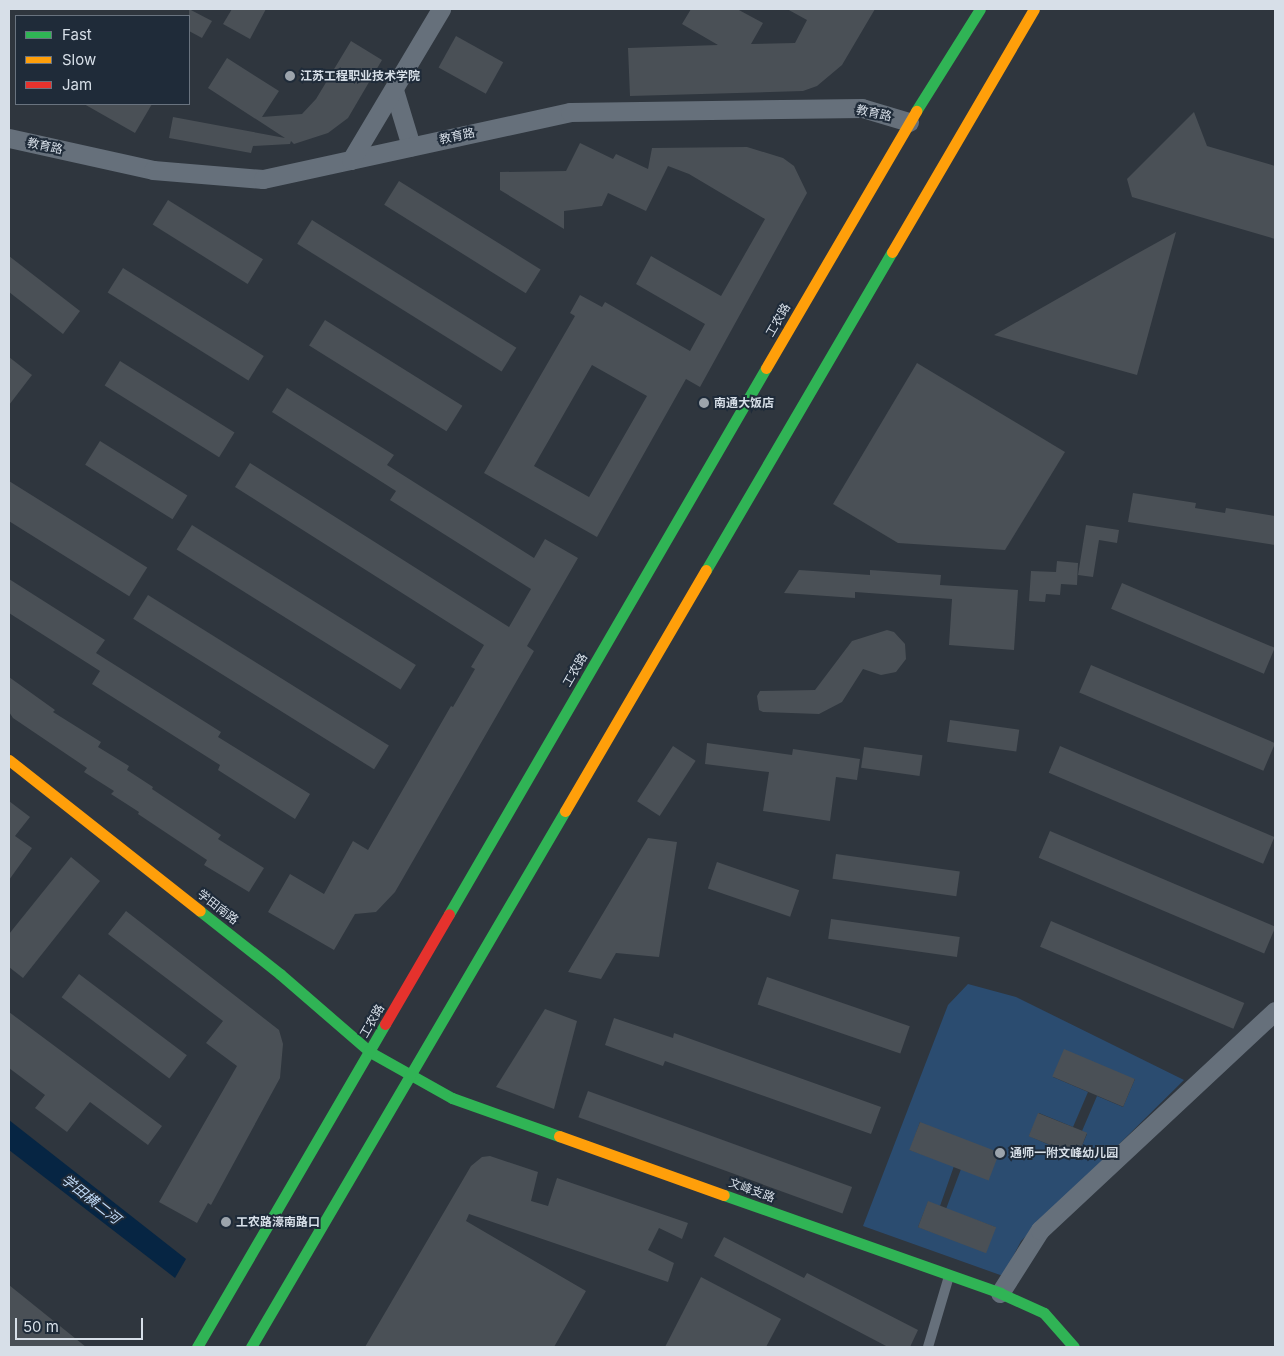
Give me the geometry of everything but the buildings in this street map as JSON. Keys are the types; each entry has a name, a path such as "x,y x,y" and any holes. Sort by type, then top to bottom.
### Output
{"main road":[{"name":"工农路","path":"197,1347 909,122 980,9"},
{"path":"251,1347 1034,9"},
{"name":"学田南路","path":"9,760 280,974 370,1052 409,1076"},
{"name":"文峰支路","path":"409,1076 452,1098 1000,1293 1044,1313 1078,1344"}],"street":[{"path":"351,160 441,9"},
{"path":"394,90 411,146"},
{"name":"教育路","path":"9,138 153,170 263,180 570,112 862,108 909,122"},
{"path":"1000,1293 1040,1230 1275,1011"}],"lane":[{"path":"928,1347 950,1275"}],"shaded area":[{"name":"通师一附文峰幼儿园","path":"968,984 1016,997 1184,1080 1021,1241 1003,1276 863,1226 948,1005","holes":["1053,1077 1135,1079 1123,1107 1097,1096 1082,1131 1087,1134 1077,1157 1029,1136 1039,1113 1073,1127 1088,1092","920,1122 961,1169 946,1209 995,1227 986,1252 918,1227 928,1202 940,1206 954,1166 910,1150"]}],"water":[{"name":"学田横二河","path":"9,1120 186,1259 175,1278 9,1150"}],"traffic: fast":[{"path":"916,111 980,9"},
{"path":"706,570 892,252"},
{"path":"449,914 766,368"},
{"path":"251,1347 565,811"},
{"path":"200,911 280,974 370,1052 452,1098 559,1136"},
{"path":"197,1347 385,1024"},
{"path":"724,1195 1000,1293 1044,1313 1074,1347"}],"traffic: slow":[{"path":"892,252 1034,9"},
{"path":"766,368 916,111"},
{"path":"565,811 706,570"},
{"path":"9,760 200,911"},
{"path":"559,1136 724,1195"}],"traffic: jam":[{"path":"385,1024 449,914"}],"place":[{"name":"江苏工程职业技术学院","path":"290,76"},
{"name":"南通大饭店","path":"704,403"},
{"name":"通师一附文峰幼儿园","path":"1000,1153"},
{"name":"工农路濠南路口","path":"226,1222"}]}
